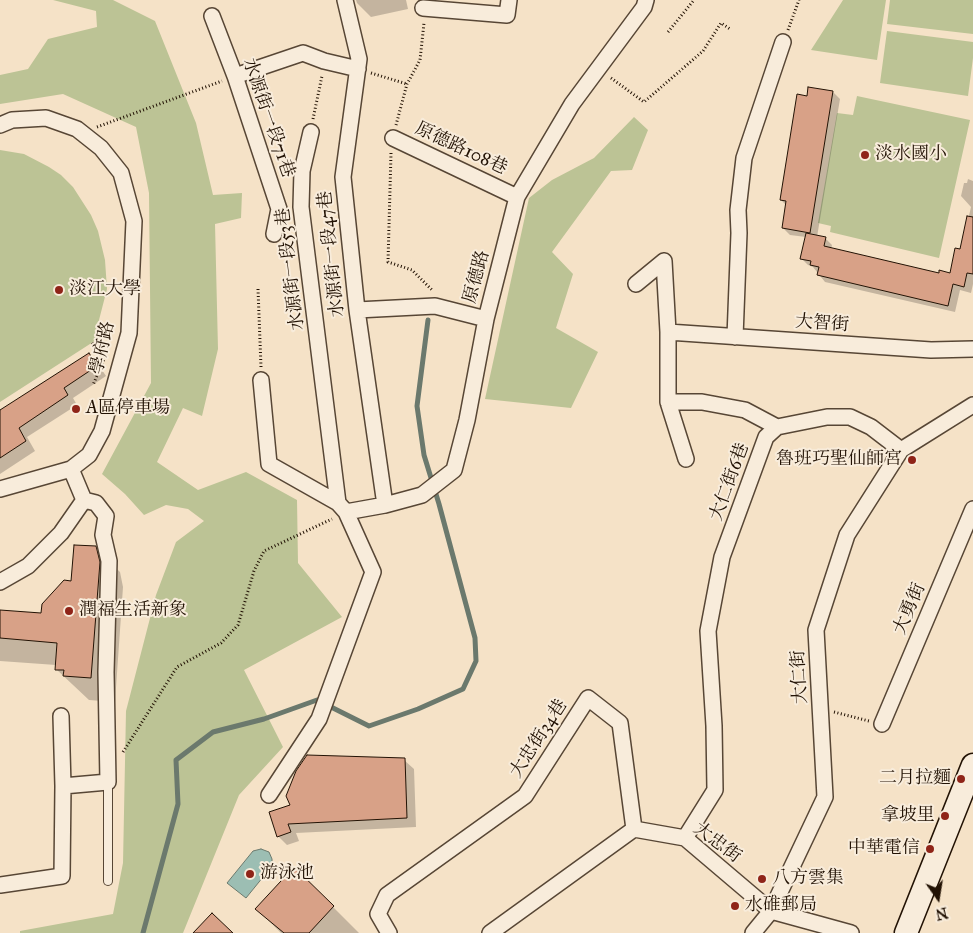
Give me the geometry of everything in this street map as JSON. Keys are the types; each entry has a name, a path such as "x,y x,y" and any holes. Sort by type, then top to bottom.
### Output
{"main road":[{"path":"906,933 973,765"}],"street":[{"name":"水源街一段47巷","path":"345,0 359,60 343,177 357,310 385,505"},
{"name":"原德路","path":"342,507 385,505 422,495 454,470 467,420 486,320 517,197 572,104 644,7 646,0"},
{"path":"424,8 508,8"},
{"name":"水源街一段71巷","path":"212,16 235,76 279,209 274,234"},
{"path":"735,337 739,233 738,210 744,158 784,42"},
{"path":"235,76 303,53 324,61 358,69"},
{"name":"學府路","path":"0,125 12,120 46,118 77,129 101,148 121,172 134,221 129,332 102,431 89,455 71,469 0,489"},
{"name":"水源街一段53巷","path":"269,795 319,719 373,572 342,507 301,207 302,171 311,132"},
{"name":"原德路108巷","path":"392,138 517,197"},
{"path":"279,209 301,207"},
{"path":"636,284 664,261 668,332 668,402 686,459"},
{"path":"357,310 435,306 486,320"},
{"name":"大智街","path":"668,332 931,350 973,349"},
{"path":"261,380 269,464 342,507"},
{"path":"668,402 702,402 745,410 778,426 827,417 850,417 871,427 902,450"},
{"name":"大仁街","path":"753,933 771,911 825,796 816,630 847,535 902,450 973,405"},
{"name":"大仁街6巷","path":"685,838 716,790 708,631 722,558 766,437 778,426"},
{"path":"71,469 84,500"},
{"path":"0,582 28,566 61,533 84,500"},
{"path":"84,500 96,503 106,516 103,535 109,561 106,672 108,782"},
{"name":"大勇街","path":"882,724 973,509"},
{"name":"大忠街34巷","path":"389,933 378,914 387,895 525,796 588,698 620,723 634,829"},
{"path":"0,885 62,876 63,786 61,716"},
{"path":"108,782 115,765 114,735"},
{"path":"63,786 108,782"},
{"path":"490,933 634,829"},
{"name":"大忠街","path":"634,829 685,838 771,911 851,933"}],"lane":[{"path":"108,782 108,881"}],"path":[{"path":"668,32 694,0"},
{"path":"784,42 799,0"},
{"name":"原德路108巷","path":"392,138 407,84 420,60 424,30 424,8"},
{"path":"598,69 644,102 703,51 721,23 730,29"},
{"path":"311,132 324,61"},
{"path":"358,69 407,84"},
{"path":"72,128 96,127 235,76"},
{"path":"392,138 388,262 412,270 433,290 435,306"},
{"path":"258,289 261,380"},
{"path":"92,343 104,359 93,385"},
{"path":"115,765 177,668 221,643 238,625 254,570 264,551 342,507"},
{"path":"820,710 882,724"}],"green space":[{"path":"53,0 113,0 155,21 196,123 213,195 242,193 241,218 215,224 218,349 202,416 183,408 157,462 198,490 246,472 297,500 298,563 342,617 244,670 283,747 239,795 183,933 20,933 20,931 113,914 123,863 126,711 156,595 176,542 204,521 188,509 166,505 144,515 125,494 102,474 151,383 149,193 136,127 63,94 0,104 0,75 28,69 48,39 97,27 96,11"},
{"path":"843,0 886,0 877,60 811,50"},
{"path":"890,0 973,0 973,34 887,24"},
{"path":"887,31 973,42 968,96 880,83"},
{"path":"857,96 970,120 939,258 830,232 831,226 818,223 837,113 853,115"},
{"path":"634,117 648,130 632,170 611,171 552,252 573,274 556,328 598,352 571,408 485,399 529,198 552,180 594,158"},
{"path":"0,150 24,154 61,175 73,187 91,215 98,231 105,260 107,289 99,320 107,333 0,402"}],"water":[{"name":"游泳池","path":"261,849 269,852 272,866 246,898 227,883 253,851"}],"building":[{"path":"808,87 833,91 810,233 782,228 786,201 780,200 797,94 807,96"},
{"path":"967,216 973,217 973,274 967,273 964,287 953,284 948,306 817,275 819,267 810,265 811,261 800,259 806,233 826,237 824,246 939,273 939,270 950,273 955,248 960,249"},
{"path":"89,353 97,366 64,388 68,395 19,428 26,441 0,458 0,410"},
{"name":"潤福生活新象","path":"74,545 96,546 100,562 91,678 63,676 64,670 55,670 57,643 0,638 0,610 41,613 42,604 64,580 71,581"},
{"path":"307,755 405,758 407,818 288,824 291,832 277,837 269,812 290,805 286,796 296,771"},
{"path":"294,867 334,906 309,933 284,933 255,909"},
{"path":"212,913 233,933 193,933"}],"waterway":[{"path":"143,933 178,804 176,760 213,732 264,719 317,700 369,726 418,709 463,689 476,661 475,638 424,455 417,406 428,320"}],"place":[{"name":"淡水國小","path":"865,155"},
{"name":"淡江大學","path":"59,290"},
{"name":"A區停車場","path":"76,409"},
{"name":"魯班巧聖仙師宮","path":"912,460"},
{"name":"潤福生活新象","path":"69,611"},
{"name":"二月拉麵","path":"961,779"},
{"name":"拿坡里","path":"945,816"},
{"name":"中華電信","path":"930,849"},
{"name":"游泳池","path":"250,874"},
{"name":"八方雲集","path":"762,879"},
{"name":"水碓郵局","path":"735,906"}]}
